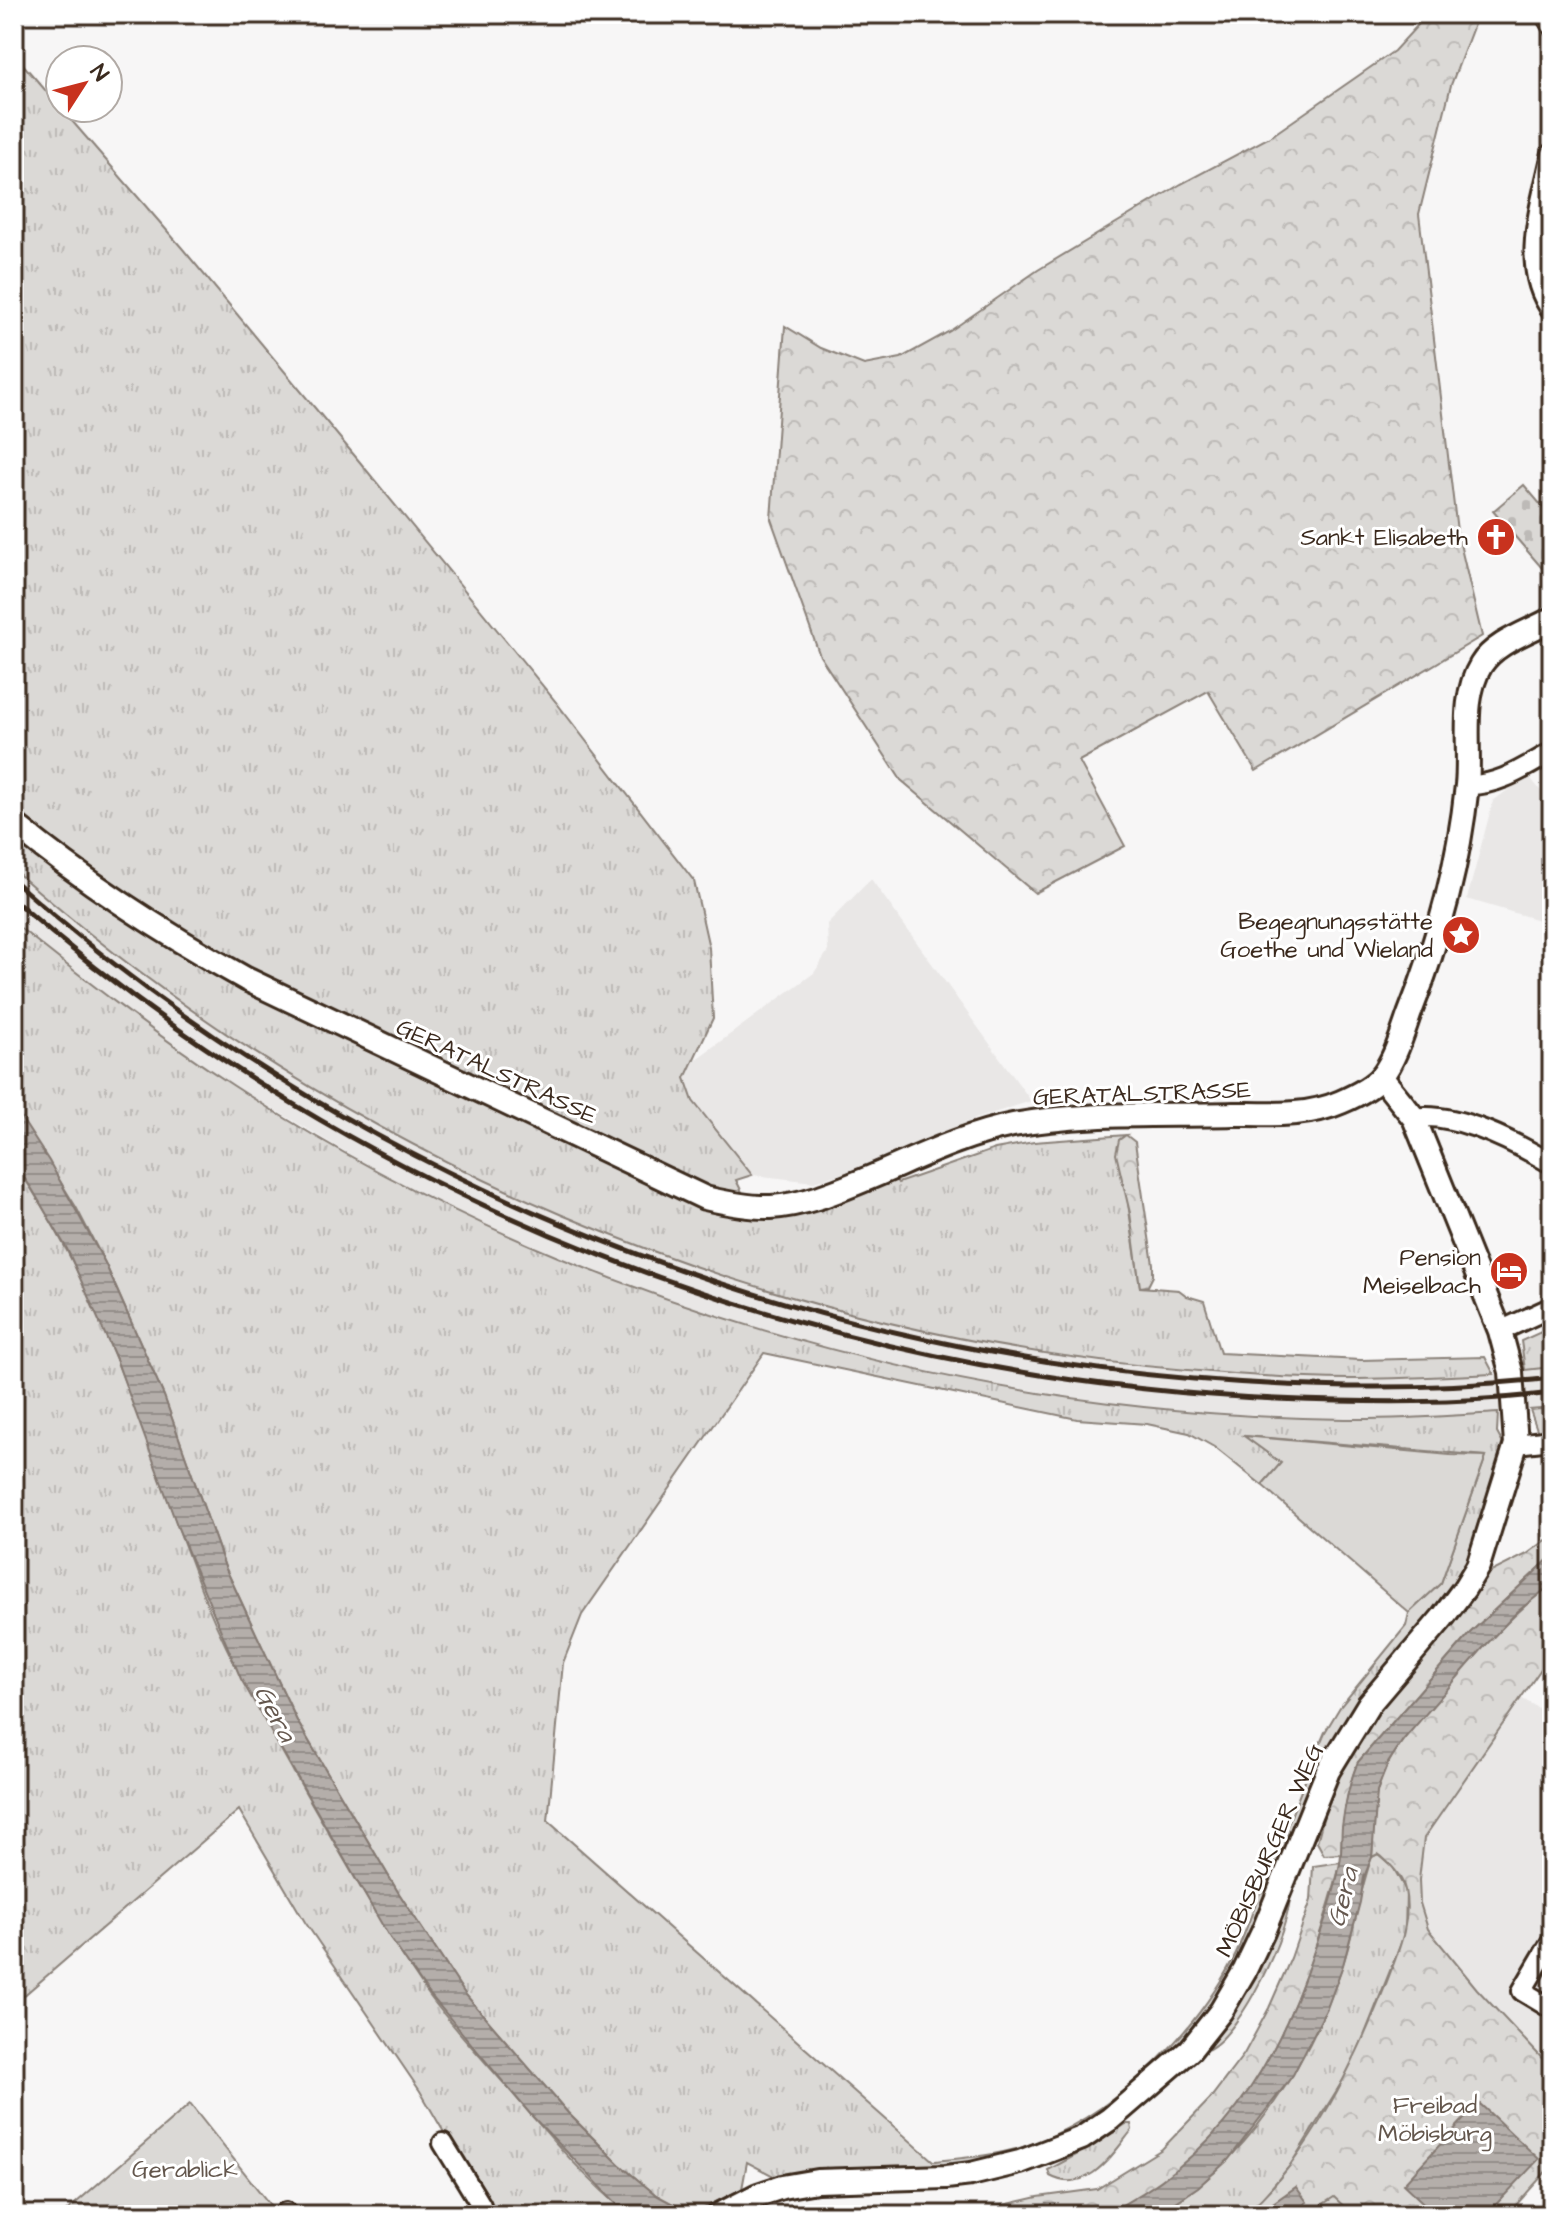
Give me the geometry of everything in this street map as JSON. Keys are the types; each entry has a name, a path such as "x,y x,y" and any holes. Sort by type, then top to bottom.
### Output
{"street":[{"path":"1545,14 1552,26"},
{"path":"1552,153 1533,267 1537,286 1552,311"},
{"path":"1381,1077 1396,1051 1433,946 1453,870 1467,785 1468,712 1474,678 1482,662 1494,650 1552,619"},
{"path":"1467,785 1482,785 1503,779 1552,752"},
{"name":"GERATALSTRASSE","path":"14,824 142,916 193,950 246,979 689,1191 731,1204 772,1207 803,1202 975,1134 1014,1125 1049,1120 1309,1112 1359,1094 1381,1077"},
{"name":"MÖBISBURGER WEG","path":"725,2212 782,2187 817,2181 946,2177 1020,2162 1082,2138 1110,2119 1190,2050 1221,2011 1245,1970 1328,1771 1369,1704 1443,1617 1478,1566 1516,1444 1511,1372 1500,1331 1414,1118 1381,1077"},
{"path":"1414,1118 1428,1115 1483,1129 1520,1145 1552,1164"},
{"path":"1500,1331 1552,1307"},
{"path":"1516,1444 1552,1440"},
{"path":"1552,1940 1522,1991 1552,2009"},
{"path":"443,2143 481,2205 481,2215"}],"shaded area":[{"path":"1528,775 1552,805 1552,924 1467,899 1493,801"},
{"path":"14,870 106,946 185,1005 323,1094 467,1172 575,1221 657,1253 840,1311 948,1337 1128,1366 1345,1379 1494,1374 1552,1367 1552,1408 1419,1418 1345,1419 1124,1405 940,1376 830,1350 643,1290 560,1258 383,1174 236,1087 162,1038 14,923"},
{"path":"871,879 1031,1101 975,1119 859,1168 814,1182 752,1175 693,1101 685,1078 695,1060 814,973 828,951 827,924"},
{"path":"1521,1698 1552,1716 1552,1964 1537,1991 1552,2000 1552,2069 1477,1989 1428,1929 1420,1903 1419,1880 1424,1839"}],"green space":[{"path":"1428,14 1478,14 1451,85 1419,214 1457,531 1482,636 1256,771 1208,691 1079,761 1125,846 1035,893 901,780 820,656 771,519 785,326 821,348 864,365 901,358 950,331 1038,270 1181,184 1270,137 1394,51"},
{"path":"14,54 44,89 44,124 75,124 182,248 556,702 694,881 709,948 713,1018 685,1078 693,1101 752,1175 736,1180 745,1198 716,1191 248,971 146,910 14,814"},
{"path":"1552,197 1552,299 1540,263 1548,200"},
{"path":"1524,485 1552,518 1552,564 1549,562 1542,568 1493,511"},
{"path":"14,840 138,927 240,989 710,1212 761,1217 805,1212 895,1178 898,1183 995,1149 1034,1142 1126,1135 1119,1140 1140,1287 1179,1290 1204,1301 1220,1353 1361,1360 1485,1357 1494,1374 1367,1379 1288,1377 1188,1370 1027,1350 868,1317 712,1272 561,1214 414,1145 274,1064 140,972 14,870"},
{"path":"14,923 205,1067 360,1162 491,1228 627,1284 766,1331 908,1368 1052,1395 1198,1412 1345,1419 1498,1413 1497,1433 1503,1444 1493,1495 1458,1586 1391,1666 1239,1966 1184,2045 1078,2131 995,2162 781,2180 747,2162 742,2189 692,2214 656,2195 619,2164 568,2113 465,1994 398,1892 297,1721 225,1567 164,1396 105,1263 76,1207 14,1107","holes":["764,1353 1077,1419 1147,1424 1189,1433 1214,1447 1262,1485 1281,1463 1246,1436 1486,1456 1441,1583 1409,1613 1406,1626 1340,1707 1325,1732 1238,1949 1196,2016 1146,2072 1087,2117 1023,2147 989,2155 933,2161 548,1821 563,1663 582,1615"]},
{"path":"1126,1135 1135,1142 1153,1264 1153,1276 1148,1286 1140,1287 1130,1213 1116,1154 1119,1140"},
{"path":"14,1163 47,1214 100,1322 207,1604 229,1652 348,1866 426,1991 447,2018 569,2158 630,2215 492,2215 420,2091 305,1922 239,1810 14,2004"},
{"path":"1552,1327 1552,1367 1525,1370 1521,1341"},
{"path":"1552,1408 1552,1437 1540,1438 1530,1410"},
{"path":"1244,1436 1486,1456 1441,1583 1409,1613 1262,1485 1281,1463"},
{"path":"1552,1536 1552,1556 1470,1633 1358,1762 1345,1807 1341,1854 1324,1855 1317,1842 1328,1800 1338,1775 1372,1719 1452,1625 1487,1574 1527,1554"},
{"name":"Freibad Möbisburg","path":"1552,1584 1552,1653 1424,1838 1419,1880 1420,1903 1428,1929 1477,1989 1552,2069 1552,2165 1507,2215 1353,2215 1334,2197 1306,2215 1243,2215 1289,2167 1328,2108 1360,2045 1399,1950 1407,1914 1404,1885 1396,1871 1381,1856 1372,1857 1376,1797 1389,1762 1414,1727 1481,1650"},
{"path":"1378,1854 1393,1867 1406,1891 1405,1933 1352,2066 1289,2167 1259,2202 1243,2215 1155,2215 1188,2194 1218,2169 1246,2140 1294,2073 1330,2000 1347,1951 1372,1857"},
{"path":"1341,1862 1313,1954 1277,2043 1226,2122 1193,2156 1135,2199 1108,2214 961,2215 1038,2197 1097,2189 1162,2149 1209,2100 1244,2054 1269,2008 1311,1900 1313,1866"},
{"path":"1290,1894 1282,1931 1262,1979 1235,2023 1209,2049 1208,2043"},
{"name":"Gerablick","path":"190,2104 278,2215 62,2215"},
{"path":"1126,2124 1131,2124 1132,2130 1098,2170 1076,2181 1063,2181 1050,2176 1048,2170"},
{"path":"1334,2196 1353,2215 1307,2215"}],"water":[{"name":"Gera","path":"14,1107 49,1161 105,1263 164,1396 225,1567 297,1721 398,1892 465,1994 568,2113 619,2164 656,2195 693,2215 630,2215 622,2209 531,2115 427,1991 388,1935 241,1679 178,1528 116,1359 67,1249 14,1163"},
{"name":"Gera","path":"1552,1556 1552,1584 1517,1612 1483,1648 1403,1740 1388,1763 1377,1791 1372,1857 1364,1877 1343,1965 1327,2008 1293,2075 1228,2160 1198,2187 1155,2215 1103,2215 1179,2167 1237,2107 1281,2035 1322,1930 1338,1874 1344,1810 1358,1762 1470,1633"},
{"path":"1479,2103 1539,2159 1486,2215 1436,2215 1403,2184"},
{"path":"1296,2187 1307,2202 1289,2215 1282,2215 1273,2203"}],"railway":[{"path":"14,881 141,984 275,1076 416,1156 564,1225 716,1282 873,1327 1032,1359 1194,1379 1373,1387 1462,1385 1552,1378"},
{"path":"14,900 149,1008 293,1104 445,1187 603,1256 767,1313 934,1355 1105,1384 1277,1399 1346,1401 1449,1401 1552,1393"}],"place":[{"name":"Sankt Elisabeth","path":"1496,537"},
{"name":"Begegnungsstätte Goethe und Wieland","path":"1461,935"},
{"name":"Pension Meiselbach","path":"1509,1271"}]}
